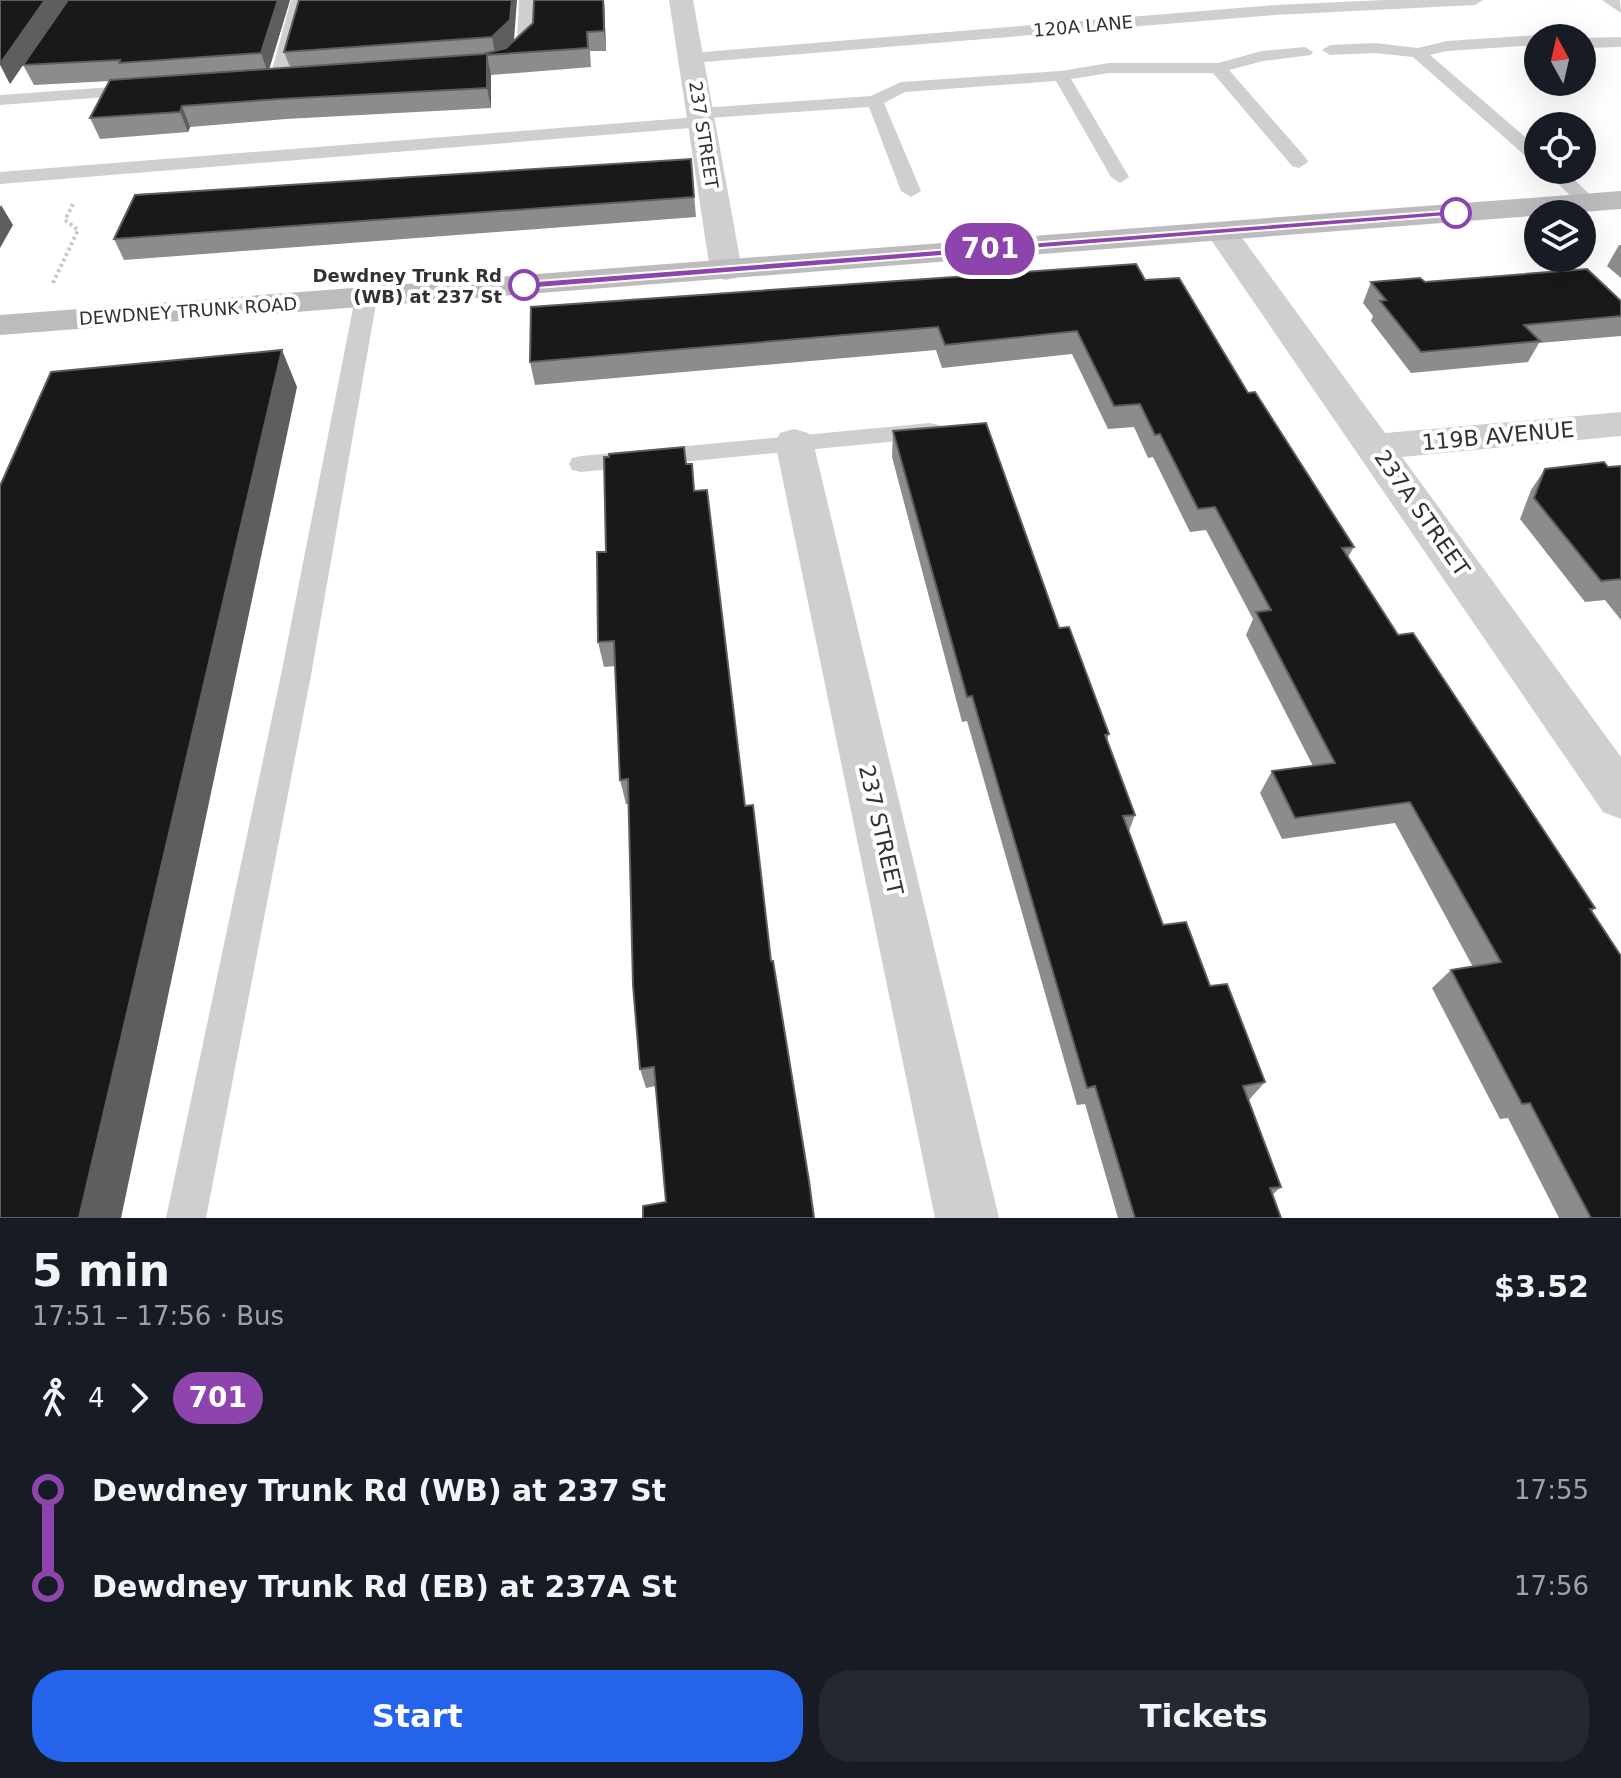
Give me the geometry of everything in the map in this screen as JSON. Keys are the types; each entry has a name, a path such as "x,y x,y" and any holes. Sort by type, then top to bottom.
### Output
{"main road":[{"name":"DEWDNEY TRUNK ROAD","path":"0,325 1605,201"}],"street":[{"name":"237 STREET","path":"681,0 726,270"},
{"name":"237A STREET","path":"1221,231 1621,797"},
{"name":"119B AVENUE","path":"1376,447 1621,424"},
{"name":"237 STREET","path":"794,442 967,1218"}],"lane":[{"path":"277,81 299,0"},
{"path":"487,66 503,62 525,42 527,0"},
{"name":"120A LANE","path":"692,58 1275,10 1475,0"},
{"path":"1610,0 1621,8"},
{"path":"1330,50 1375,48 1418,53 1472,44 1524,41"},
{"path":"1596,43 1621,42"},
{"path":"0,178 875,101 901,87 1061,76 1109,68 1218,68 1262,56 1305,52"},
{"path":"1418,53 1524,145"},
{"path":"1218,68 1299,162"},
{"path":"1061,76 1120,177"},
{"path":"11,95 156,89"},
{"path":"875,101 911,191"},
{"path":"1576,184 1605,201"},
{"path":"186,1218 296,675 366,298"},
{"path":"581,464 950,429"}],"path":[{"path":"53,283 78,230 65,220 89,171"}],"building":[{"path":"0,0 45,0 0,64"},
{"path":"68,0 278,0 261,53 119,63 120,60 23,65"},
{"path":"299,0 512,0 510,20 492,37 284,52"},
{"path":"534,0 603,0 604,31 587,32 588,48 487,55 487,88 182,106 180,112 90,118 110,80 483,54 506,48 533,23"},
{"path":"691,159 694,197 114,239 135,195"},
{"path":"1136,264 1145,280 1179,278 1248,393 1255,392 1354,547 1342,548 1398,635 1413,633 1595,908 1590,909 1621,956 1621,1218 1591,1218 1530,1103 1522,1104 1451,970 1501,962 1410,802 1295,818 1272,771 1335,763 1256,612 1271,610 1215,507 1198,509 1160,434 1155,435 1140,404 1114,406 1077,331 945,345 938,327 530,362 531,307"},
{"path":"1550,272 1590,272 1621,301 1621,316 1524,325 1540,341 1421,352 1380,301 1386,300 1371,282 1420,278 1425,282"},
{"path":"282,350 79,1218 0,1218 0,486 51,372"},
{"path":"986,423 1059,628 1069,627 1109,734 1105,735 1135,815 1123,816 1163,925 1186,922 1210,986 1227,984 1265,1082 1243,1086 1281,1187 1270,1188 1281,1218 1135,1218 1095,1086 1087,1088 972,696 967,697 893,431"},
{"path":"684,447 686,464 692,464 694,491 707,490 745,806 753,805 771,961 814,1218 643,1218 643,1206 666,1202 654,1067 640,1069 633,985 628,779 620,780 614,641 598,642 597,552 606,552 604,457"},
{"path":"1604,462 1608,467 1621,466 1621,579 1601,581 1534,498 1545,469"}],"bus line":[{"name":"701","path":"524,285 1456,213"}],"place":[{"name":"Dewdney Trunk Rd (WB) at 237 St","path":"524,285"}]}
